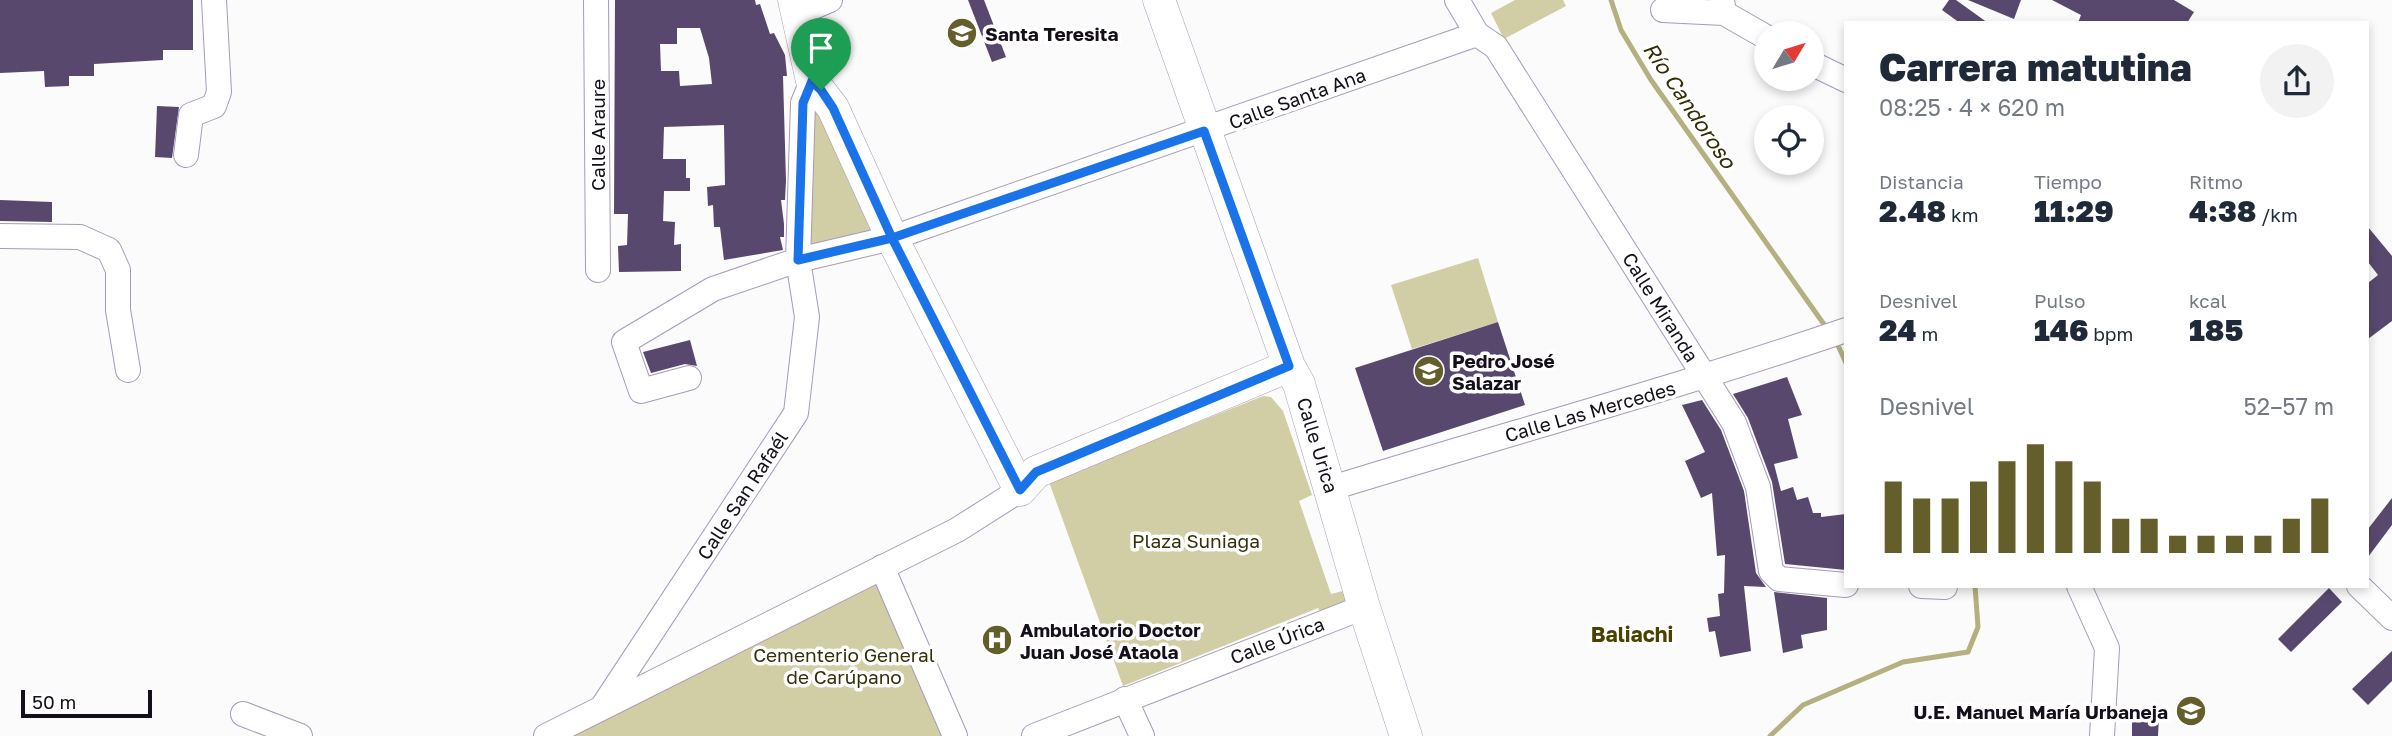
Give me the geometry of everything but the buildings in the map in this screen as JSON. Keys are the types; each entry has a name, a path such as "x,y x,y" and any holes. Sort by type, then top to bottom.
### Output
{"main road":[{"name":"Calle Urica","path":"1159,0 1289,366 1299,384 1332,488 1364,607 1406,736"},
{"path":"795,7 812,81 833,108 892,238 1020,490 1036,472 1289,366"}],"street":[{"path":"186,155 191,115 214,106 219,92 214,0"},
{"name":"Calle Araure","path":"596,0 598,270"},
{"path":"795,7 830,0"},
{"name":"Calle Miranda","path":"1457,0 1477,34 1496,47 1734,423 1758,487 1771,571 1779,579 1844,585"},
{"path":"1663,10 1723,7 1754,29"},
{"name":"Calle Santa Ana","path":"689,378 641,391 624,342 713,289 798,260 892,238 1477,34"},
{"path":"1824,69 1844,79"},
{"name":"Calle San Rafaél","path":"603,706 796,413 807,317 798,260 803,103 812,81"},
{"path":"0,236 80,237 109,250 118,270 118,310 128,370"},
{"name":"Calle Las Mercedes","path":"1332,488 1531,426 1706,378 1844,331"},
{"name":"Calle San Rafaél","path":"546,736 957,530 1020,490"},
{"path":"882,567 955,736"},
{"path":"2080,588 2107,648 2102,736"},
{"path":"2361,588 2392,618"},
{"name":"Calle Úrica","path":"1034,736 1364,607"},
{"path":"1125,699 1142,736"},
{"path":"243,714 300,736"}],"green space":[{"path":"1515,0 1563,0 1566,6 1504,39 1491,13"},
{"path":"814,92 882,235 803,254"},
{"path":"1478,258 1498,322 1412,349 1391,285"},
{"name":"Plaza Suniaga","path":"1263,396 1271,397 1283,411 1312,495 1299,501 1331,594 1347,590 1354,607 1324,619 1318,608 1123,686 1049,482"},
{"name":"Cementerio General de Carúpano","path":"882,567 955,736 547,736"}],"waterway":[{"name":"Río Candoroso","path":"1611,0 1621,30 1651,80 1828,330"},
{"name":"Río Candoroso","path":"1836,341 1844,359"},
{"name":"Río Candoroso","path":"1770,736 1803,705 1903,662 1968,652 1978,627 1975,588"}],"place":[{"name":"Santa Teresita","path":"962,33"},
{"name":"Pedro José Salazar","path":"1429,371"},
{"name":"Ambulatorio Doctor Juan José Ataola","path":"997,640"},
{"name":"U.E. Manuel María Urbaneja","path":"2191,711"}],"district":[{"name":"Baliachi","path":"1632,634"}],"route":[{"path":"821,90 812,81 803,103 798,260 892,238 1204,131 1289,366 1036,472 1020,490 892,238 833,108 821,90"}]}
